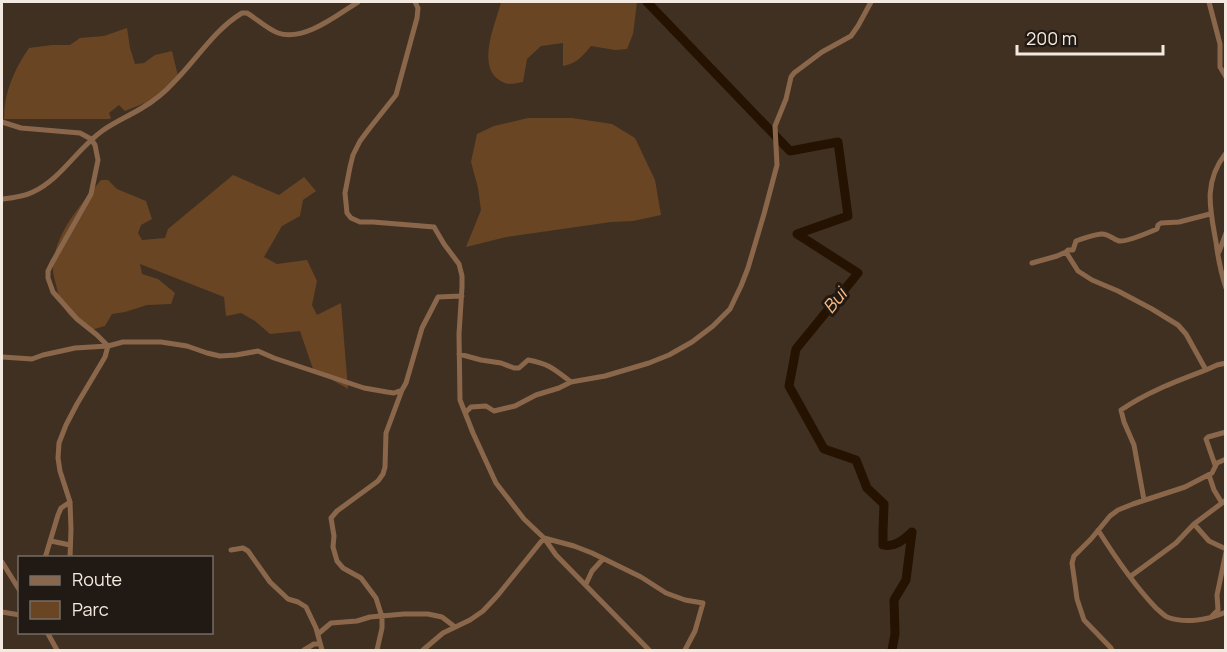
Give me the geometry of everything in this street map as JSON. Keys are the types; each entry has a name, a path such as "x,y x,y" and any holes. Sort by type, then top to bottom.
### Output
{"street":[{"path":"2,199 26,195 41,187 61,171 91,140 165,91 189,68 218,32 242,13 247,13 275,32 285,35 312,30 358,2"},
{"path":"415,2 418,8 417,18 396,95 360,141 353,155 345,193 347,213 356,221 434,227 459,264 462,276 459,334 460,400 496,483 556,555 649,651"},
{"path":"466,412 471,406 486,406 494,411 509,408 571,382 605,376 649,363 692,342 730,309 748,268 767,204 777,165 775,126 786,99 791,77 822,52 851,36 862,21 871,2"},
{"path":"1209,2 1220,44 1220,68 1226,77"},
{"path":"2,122 21,129 80,133 91,140 97,151 98,160 91,194 48,271 53,292 69,311 108,346 108,352 71,414 59,443 60,471 70,502 70,556"},
{"path":"1226,153 1218,163 1209,194 1210,214 1226,288"},
{"path":"1032,262 1073,250 1076,241 1101,234 1125,240 1151,232 1161,223 1179,222 1210,214"},
{"path":"1219,262 1218,254 1226,233"},
{"path":"1066,252 1078,271 1178,325 1186,334 1206,370"},
{"path":"377,651 382,617 376,598 361,578 343,568 337,561 333,547 331,518 378,481 383,474 386,433 406,384 422,328 438,297 462,296"},
{"path":"2,357 32,359 63,350 108,346 123,342 161,342 187,346 220,356 258,351 364,388 394,393 402,390"},
{"path":"459,354 514,368 519,368 528,360 542,362 571,382"},
{"path":"1144,500 1134,445 1121,410 1168,385 1217,364 1226,363"},
{"path":"1215,465 1206,439 1226,432"},
{"path":"1112,651 1112,648 1084,620 1077,599 1073,575 1074,556 1118,510 1181,489 1209,475 1219,461 1226,459"},
{"path":"1131,576 1176,543 1194,524 1224,502 1214,490 1209,475"},
{"path":"46,556 61,508 70,502"},
{"path":"1194,524 1209,541 1226,550 1217,595 1218,610 1210,618"},
{"path":"1098,530 1139,589 1165,616 1189,621 1210,618 1226,612"},
{"path":"544,538 574,546 603,559 641,577 666,594 703,603 695,632 686,651"},
{"path":"423,651 443,633 476,617 491,603 544,538"},
{"path":"51,541 70,545"},
{"path":"231,550 243,548 248,551 270,582 288,599 306,607 318,634 322,651"},
{"path":"586,584 592,571 603,559"},
{"path":"2,562 18,588"},
{"path":"2,612 18,615"},
{"path":"318,634 331,623 357,621 370,617 418,614 435,615 447,619 455,627"},
{"path":"48,634 57,651"},
{"path":"304,651 314,644 320,644"}],"green space":[{"path":"501,2 637,2 633,34 627,49 615,50 591,46 579,59 563,66 563,43 541,46 527,59 523,82 509,84 495,77 490,69 488,58"},
{"path":"127,28 135,64 144,63 155,55 172,51 178,76 152,100 125,111 119,105 109,113 111,118 109,119 4,119 4,109 11,82 29,48 70,45 80,38 104,36"},
{"path":"528,118 572,118 612,124 635,138 655,180 661,215 633,221 506,237 466,247 481,210 471,162 477,134 494,126"},
{"path":"233,175 279,195 304,177 316,191 303,200 300,216 282,226 264,257 277,264 307,260 317,281 312,305 317,315 341,303 348,389 313,369 300,331 270,334 241,313 226,316 224,297 140,264 142,274 158,279 175,293 171,304 147,305 112,314 105,326 91,330 72,318 65,309 53,272 54,257 69,222 101,180 108,180 117,189 146,201 152,219 141,225 138,233 142,240 165,238 168,229"}],"waterway":[{"name":"Bui","path":"647,2 790,151 838,142 848,216 797,234 858,273 796,349 789,386 824,449 856,460 867,488 884,504 883,545 895,544 912,532 906,580 894,600 895,634 892,650"}]}
